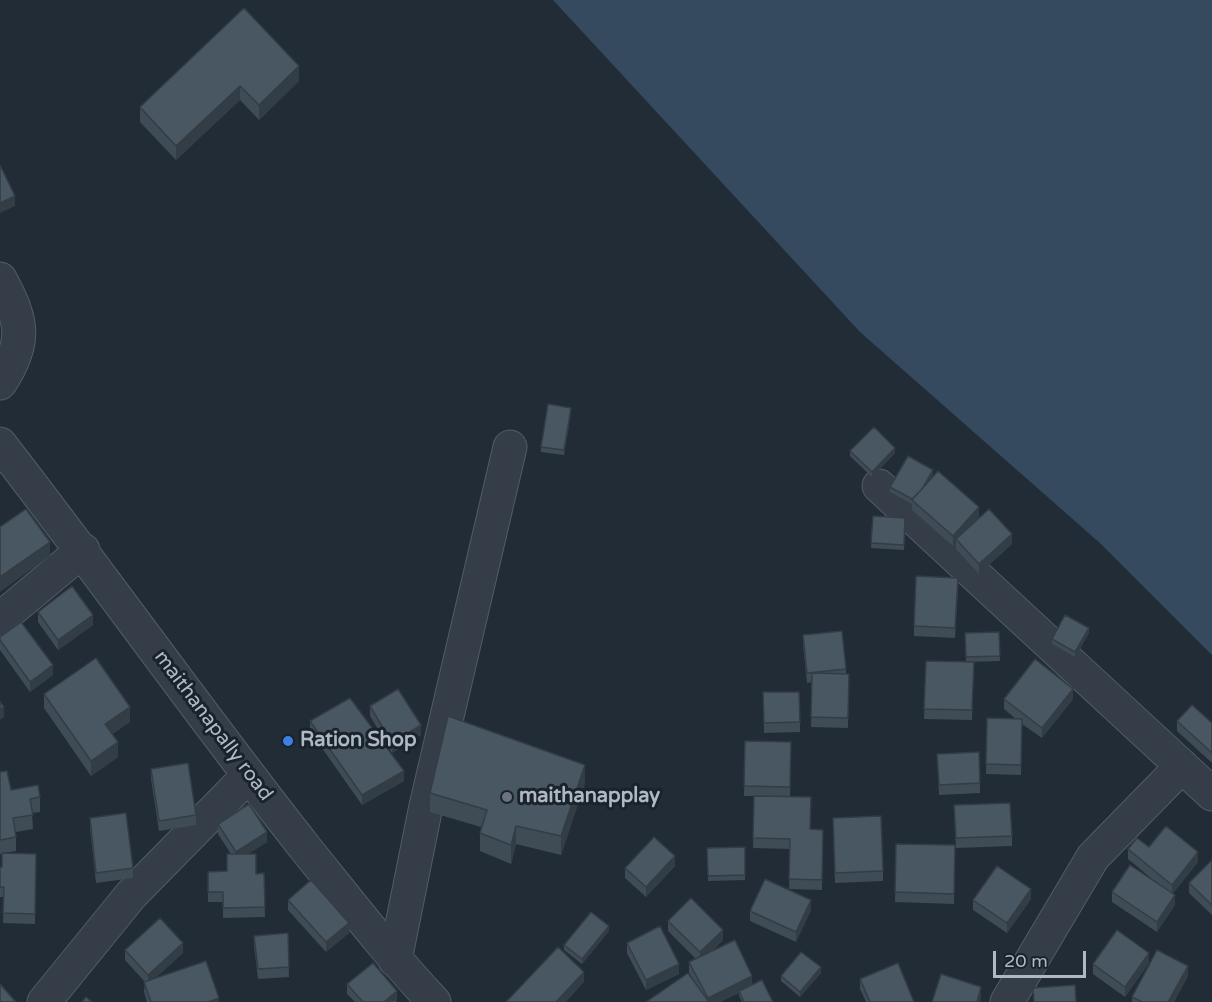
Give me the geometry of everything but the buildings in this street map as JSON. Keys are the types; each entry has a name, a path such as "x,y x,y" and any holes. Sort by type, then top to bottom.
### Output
{"street":[{"path":"0,279 20,323 20,344 11,366 0,383"},
{"name":"maithanapally road","path":"0,444 83,550 249,776 395,960 434,1002"},
{"path":"395,960 426,806 510,447"},
{"path":"879,486 1212,794"},
{"path":"0,619 83,550"},
{"path":"1007,1002 1093,857 1182,766"},
{"path":"44,1002 131,895 249,776"}],"water":[{"path":"553,0 1212,0 1212,655 1101,544 860,332"}],"place":[{"name":"Ration Shop","path":"288,741"},
{"name":"maithanapplay","path":"507,797"}]}
